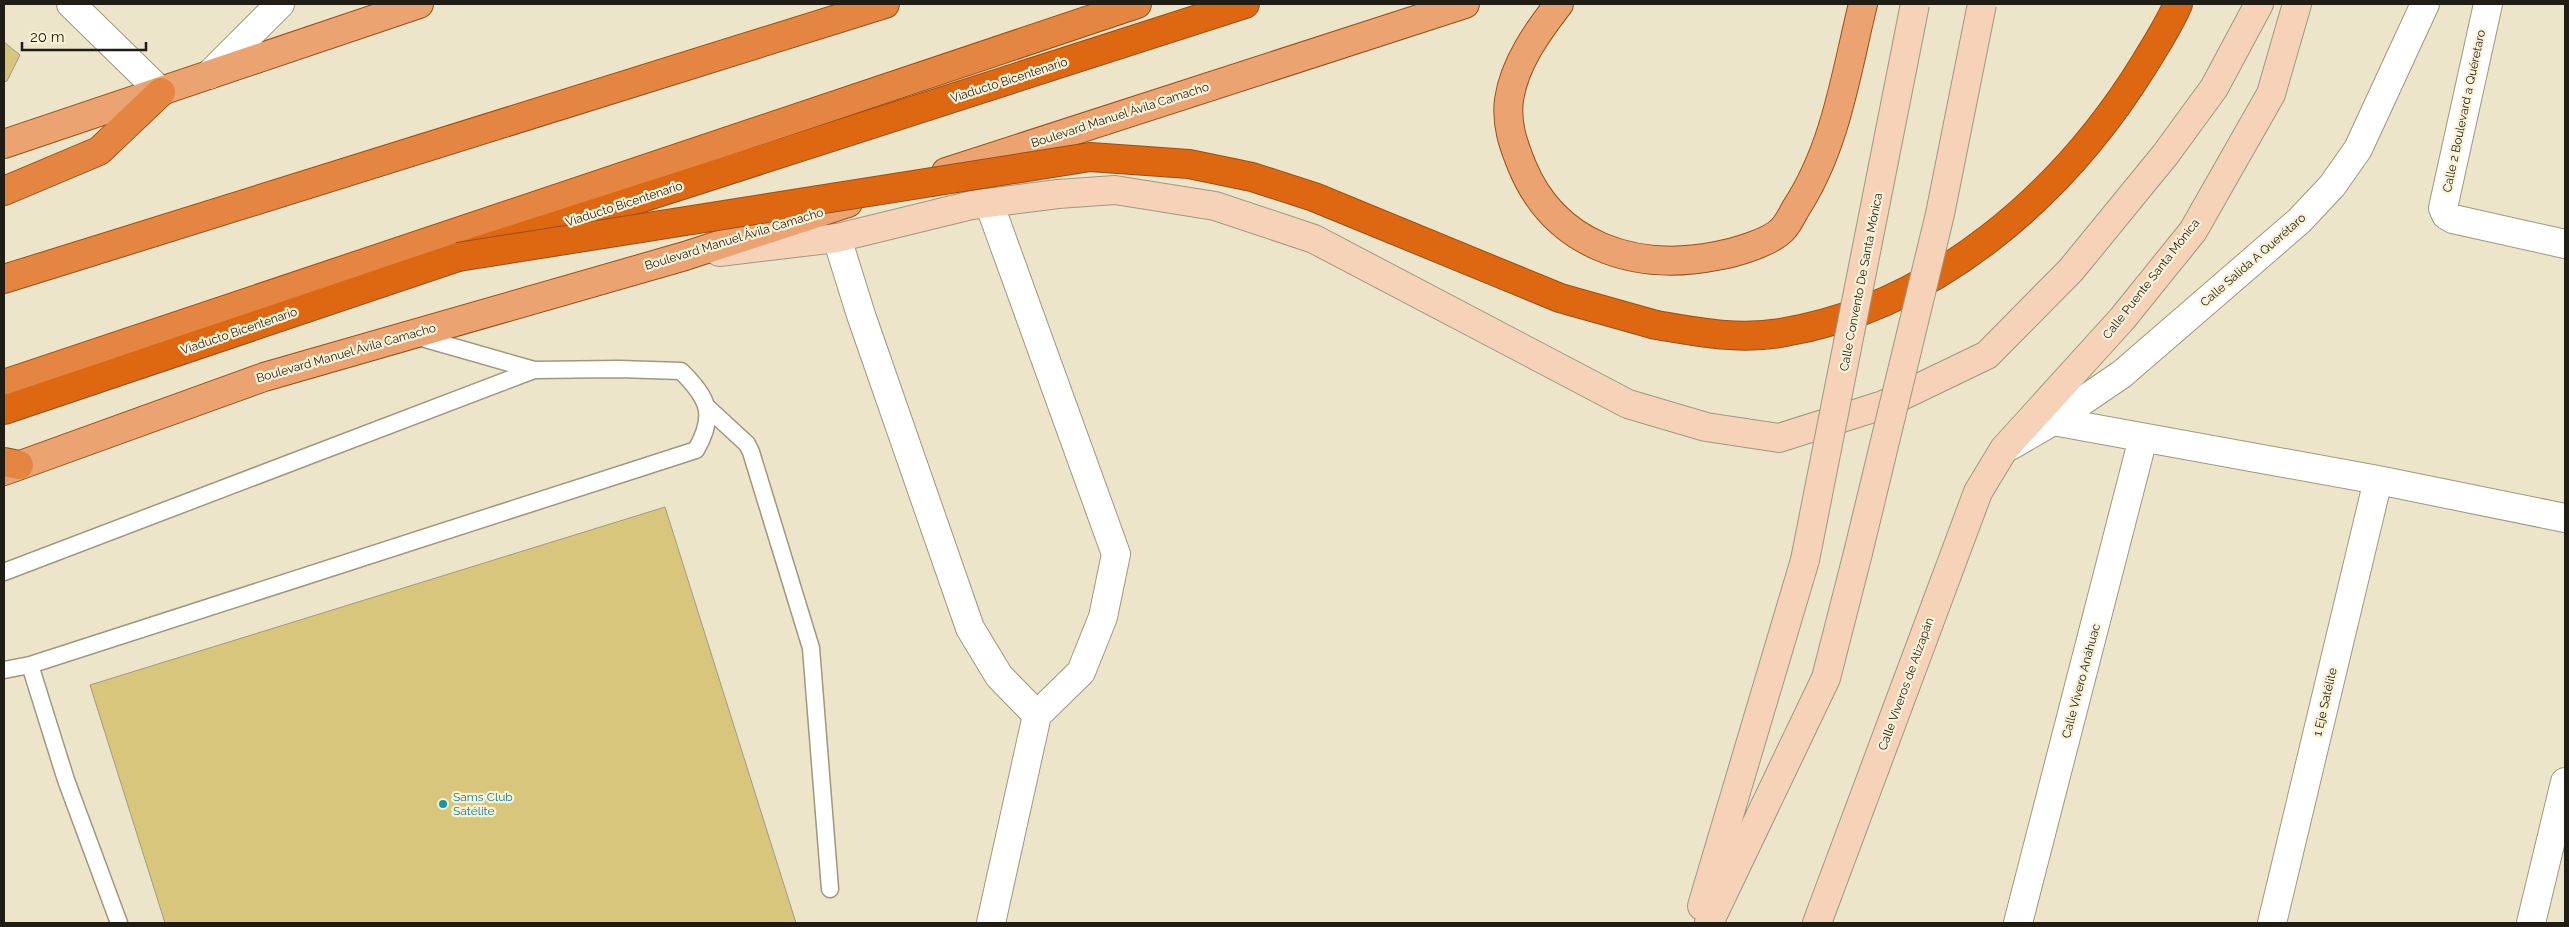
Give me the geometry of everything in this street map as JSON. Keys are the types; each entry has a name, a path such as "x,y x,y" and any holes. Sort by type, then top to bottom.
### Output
{"highway":[{"path":"4,279 885,4"},
{"path":"4,384 1137,4"},
{"name":"Viaducto Bicentenario","path":"4,410 458,257 1245,4"},
{"path":"458,257 1090,157 1190,164 1252,177 1314,197 1560,298 1656,325 1718,336 1779,333 1865,310 1895,298 1986,241 2032,203 2090,141 2126,93 2171,21 2178,4"},
{"path":"4,191 98,151 160,92"}],"main road":[{"path":"4,144 419,4"},
{"name":"Boulevard Manuel Ávila Camacho","path":"9,466 264,377 685,256 1465,4"},
{"path":"1559,4 1538,32 1522,61 1509,100 1510,136 1526,176 1551,214 1588,242 1635,259 1689,262 1742,251 1782,231 1808,190 1830,142 1863,4"},
{"name":"Calle Convento De Santa Mónica","path":"1697,923 1805,560 1915,4"},
{"path":"1709,923 1826,678 1940,214 1982,4"},
{"path":"685,256 837,238 972,205 1058,194 1115,190 1215,206 1314,239 1628,404 1706,427 1779,438 1882,404 1988,355 2071,270 2165,155 2214,88 2259,4"},
{"name":"Calle Puente Santa Mónica","path":"2004,449 2122,319 2193,231 2271,94 2297,4"},
{"name":"Calle Viveros de Atizapán","path":"1817,923 1978,492 2004,449"}],"street":[{"path":"71,4 160,92"},
{"path":"209,75 280,4"},
{"name":"Calle Salida A Querétaro","path":"2004,449 2053,421 2122,374 2299,221 2332,186 2358,149 2425,4"},
{"name":"Calle 2 Boulevard a Quéretaro","path":"2488,4 2443,208 2446,215 2453,219 2565,244"},
{"path":"989,203 1116,554 1103,617 1081,672 1036,715 992,923"},
{"path":"837,238 970,628 999,676 1036,715"},
{"path":"2053,421 2378,480 2565,518"},
{"name":"Calle Vivero Anáhuac","path":"2018,923 2144,438"},
{"name":"1 Eje Satélite","path":"2272,923 2378,480"},
{"path":"2531,923 2565,782"}],"lane":[{"path":"410,334 534,370 619,368 681,371 698,388 708,408 747,444 812,648 830,889"},
{"path":"4,572 534,370"},
{"path":"4,670 30,665 696,450 707,431 708,408"},
{"path":"30,665 66,780 119,923"}],"building":[{"path":"4,42 20,55 7,81 4,82"},
{"name":"Sams Club Satélite","path":"665,507 796,923 165,923 90,685"}],"place":[{"name":"Sams Club Satélite","path":"443,804"}]}
